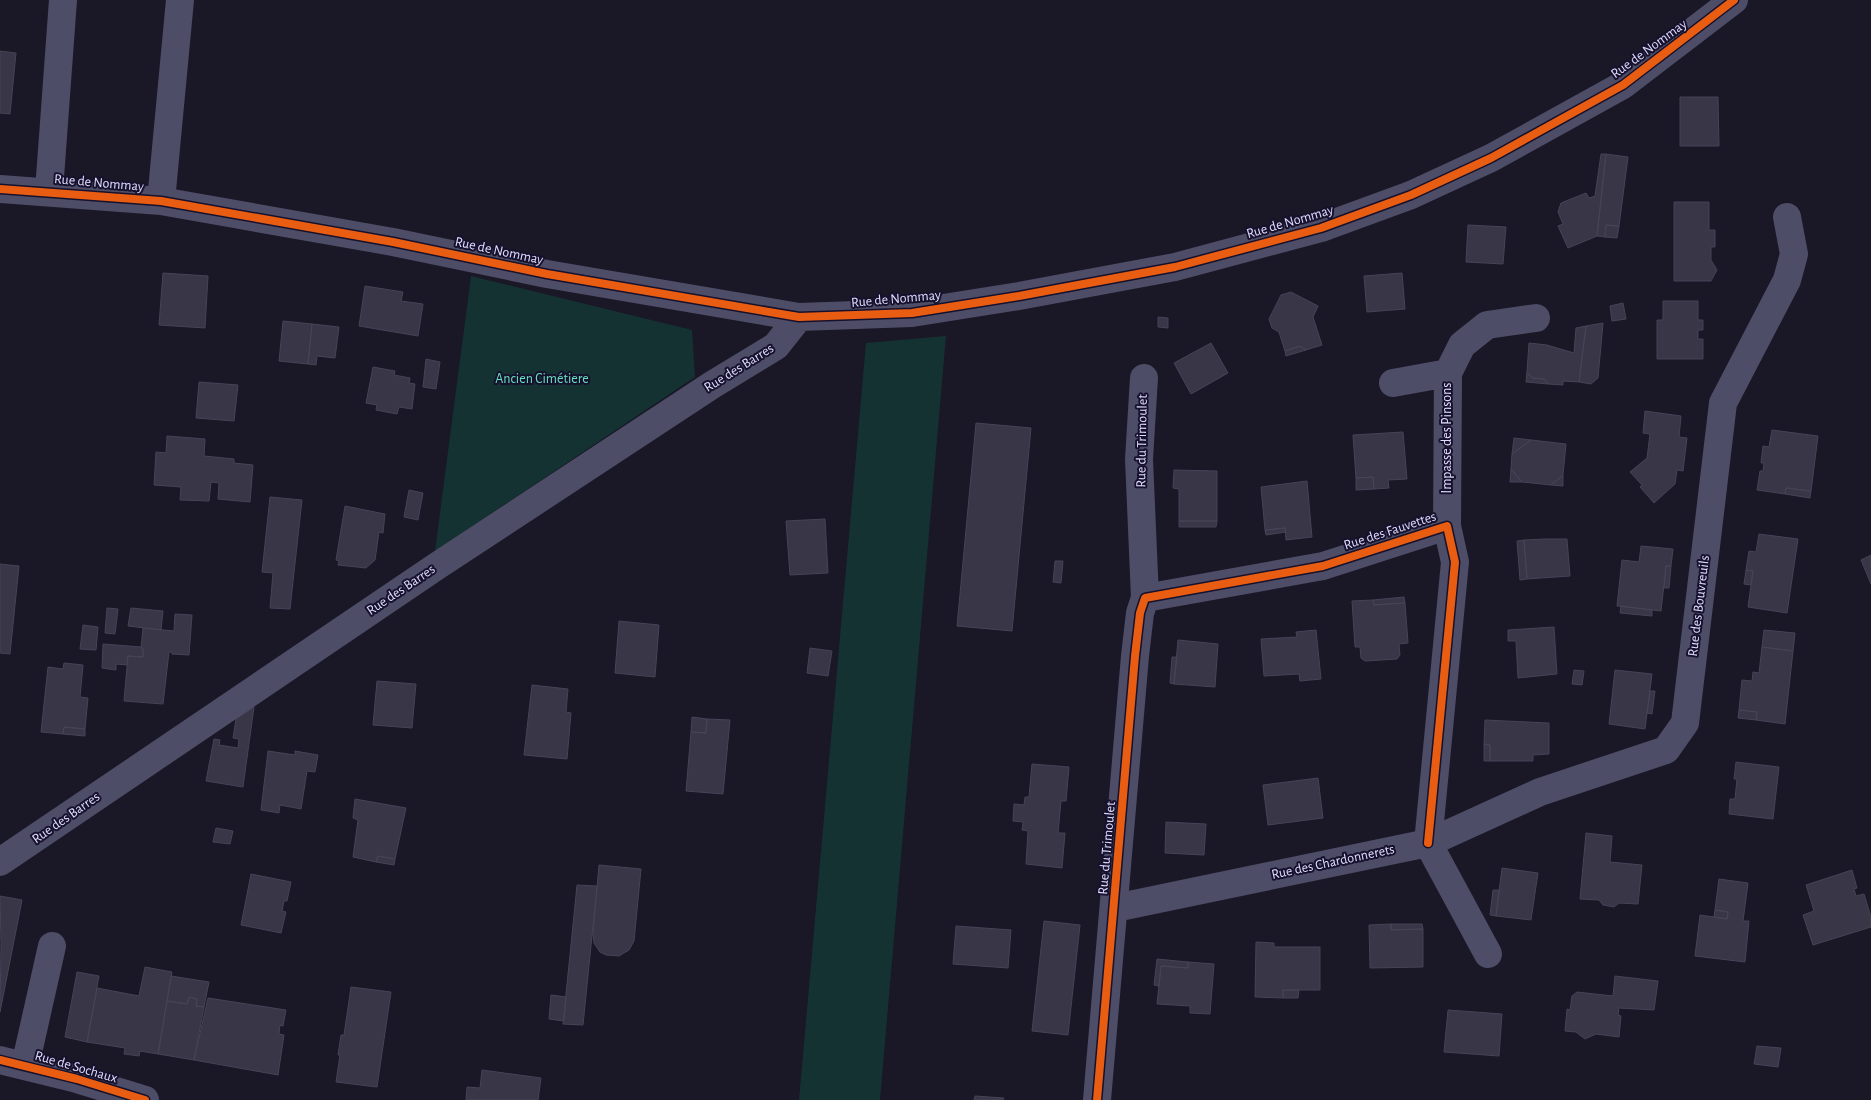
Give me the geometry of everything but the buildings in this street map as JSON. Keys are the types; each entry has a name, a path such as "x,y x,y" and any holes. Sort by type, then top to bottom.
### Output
{"street":[{"path":"49,191 63,0"},
{"path":"161,201 180,0"},
{"name":"Rue de Nommay","path":"0,188 161,201 393,242 547,274 799,317 912,313 1019,296 1175,267 1321,228 1411,195 1491,158 1558,123 1623,85 1734,0"},
{"name":"Rue des Bouvreuils","path":"1428,843 1540,792 1666,750 1685,723 1724,403 1787,280 1794,254 1787,217"},
{"name":"Rue des Barres","path":"0,862 437,566 712,385 776,346 799,317"},
{"name":"Impasse des Pinsons","path":"1447,526 1448,373 1462,345 1487,325 1536,318"},
{"path":"1393,383 1448,373"},
{"name":"Rue du Trimoulet","path":"1097,1100 1115,908 1135,656 1140,613 1145,598 1139,459 1144,378"},
{"name":"Rue des Fauvettes","path":"1145,598 1323,566 1447,526 1454,562 1428,843"},
{"path":"1428,843 1488,954"},
{"name":"Rue des Chardonnerets","path":"1115,908 1428,843"},
{"path":"12,1063 52,946"},
{"name":"Rue de Sochaux","path":"12,1063 145,1100"}],"green space":[{"name":"Ancien Cimétiere","path":"471,276 692,330 695,377 435,551"},
{"path":"946,336 880,1100 799,1100 866,343"}],"cycle path":[{"path":"0,189 161,201 393,242 547,274 799,317 912,313 1019,296 1175,267 1321,228 1411,195 1491,158 1623,85 1734,0"},
{"path":"1097,1100 1135,656 1140,613 1145,598 1323,566 1447,526 1455,562 1428,843"},
{"path":"0,1060 77,1079 145,1100"}]}
